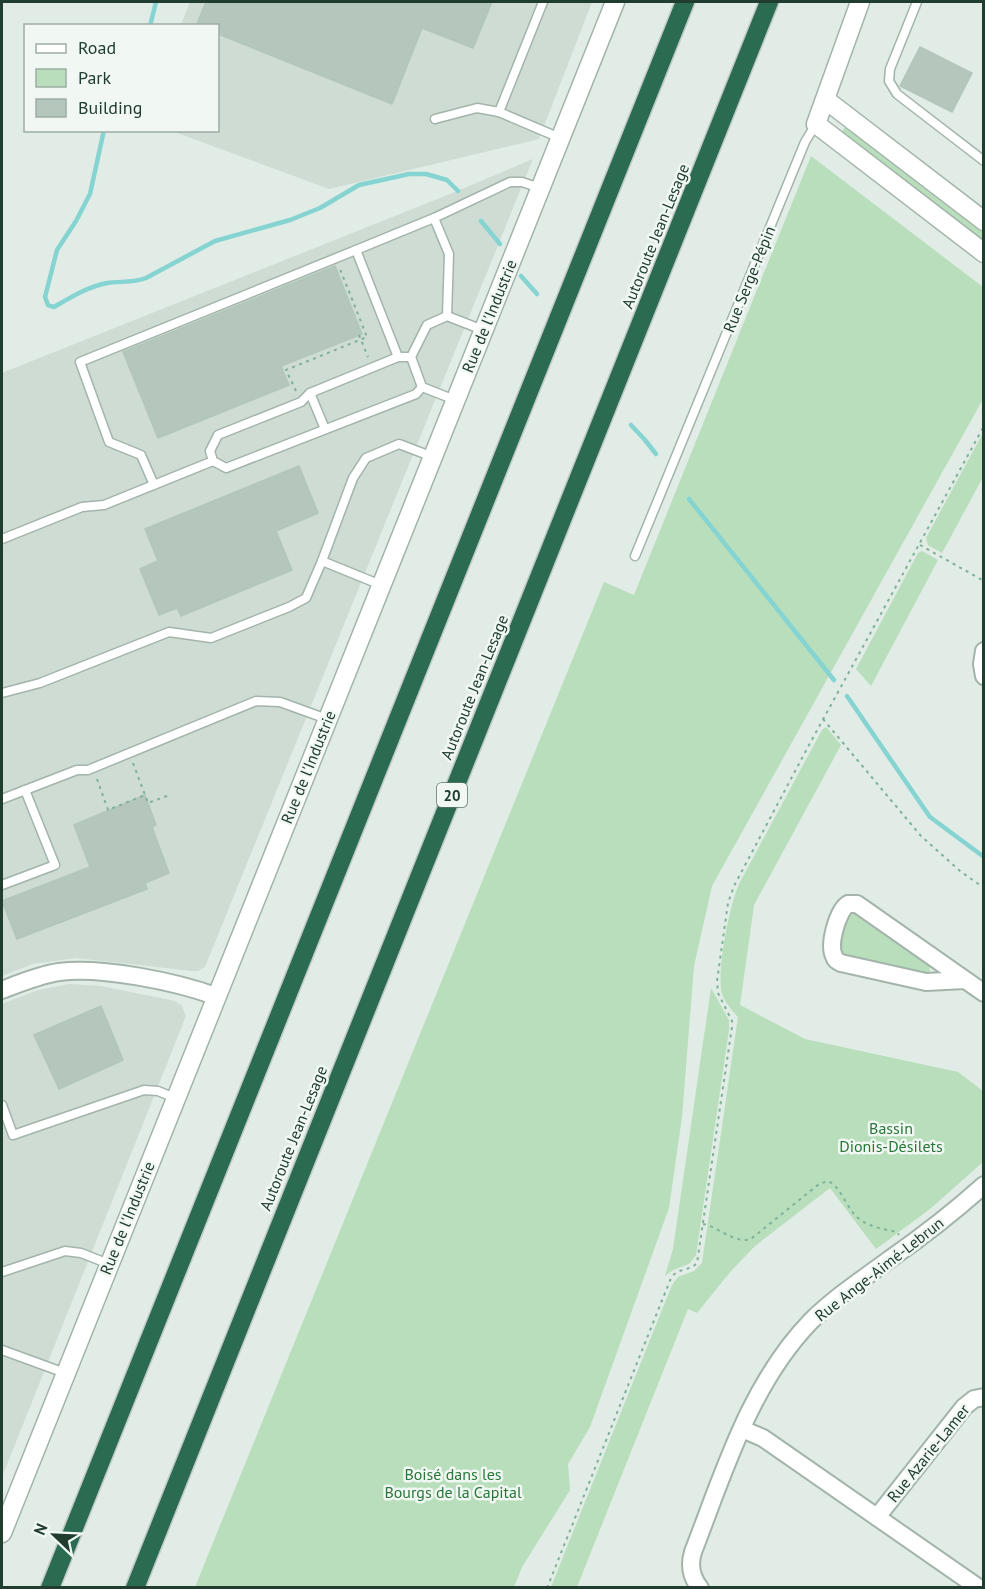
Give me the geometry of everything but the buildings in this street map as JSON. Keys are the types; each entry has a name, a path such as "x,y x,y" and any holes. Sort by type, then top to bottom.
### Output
{"highway":[{"path":"50,1587 685,2"},
{"name":"Autoroute Jean-Lesage","path":"135,1587 769,2"}],"street":[{"name":"Rue de l'Industrie","path":"2,1533 215,996 615,2"},
{"name":"Rue Serge-Pépin","path":"816,123 860,2"},
{"path":"826,100 982,217"},
{"path":"816,123 984,253"},
{"path":"984,651 982,664 984,676"},
{"path":"965,980 926,982 838,962 833,956 832,949 842,909 851,903 862,907 984,993"},
{"path":"2,990 47,974 82,970 181,986 215,996"},
{"name":"Rue Ange-Aimé-Lebrun","path":"700,1587 693,1576 691,1556 742,1429 774,1368 811,1322 849,1289 931,1230 984,1185"},
{"name":"Rue Azarie-Lamer","path":"877,1517 963,1407 974,1399 984,1397"},
{"name":"Rue Azarie-Lamer","path":"742,1429 762,1438 979,1587"}],"lane":[{"path":"499,112 543,2"},
{"path":"917,2 890,69 891,86 897,94 984,162"},
{"path":"435,119 477,108 499,112 560,138"},
{"name":"Rue Serge-Pépin","path":"635,556 805,142 816,123"},
{"path":"154,485 141,454 109,442 80,362 434,218 510,182 522,182 540,188"},
{"path":"434,218 449,254 447,316"},
{"path":"356,250 398,357"},
{"path":"455,400 422,387 411,357 427,325 447,316 484,330"},
{"path":"411,357 398,357 310,393 300,402 218,435 210,451 213,461 226,468 416,394 422,387"},
{"path":"310,393 325,429"},
{"path":"2,693 40,682 169,632 211,638 289,608 306,598 353,478 366,458 399,444 433,457"},
{"path":"2,539 82,507 104,505 213,461"},
{"path":"322,561 381,585"},
{"path":"2,799 77,770 92,768 256,701 280,702 327,719"},
{"path":"2,885 55,865 25,790"},
{"path":"2,1105 14,1135 144,1090 158,1091 175,1098"},
{"path":"2,1272 65,1251 81,1253 109,1264"},
{"path":"2,1350 65,1373"}],"path":[{"path":"298,395 286,370 367,337 340,269"},
{"path":"359,335 372,368"},
{"path":"547,1587 671,1278 674,1274 693,1267 697,1263 732,1027 732,1021 717,987 728,903 734,886 984,426"},
{"path":"920,545 984,580"},
{"path":"823,719 921,836 960,871 984,888"},
{"path":"132,760 148,803 167,796"},
{"path":"92,768 108,810 145,795"},
{"path":"703,1224 741,1240 751,1239 819,1184 828,1181 835,1185 855,1216 864,1223 899,1235"}],"shaded area":[{"path":"190,2 592,2 539,139 329,189 175,132 219,132 219,24 181,24"},
{"path":"533,159 205,967 192,971 76,958 33,964 2,976 2,373"},
{"path":"69,984 101,986 175,1001 182,1006 186,1016 2,1477 2,1004 38,990"}],"green space":[{"path":"845,127 983,232 983,242 841,133"},
{"name":"Boisé dans les Bourgs de la Capital","path":"811,156 983,287 983,399 712,886 694,966 682,1117 669,1208 590,1427 568,1464 570,1490 522,1567 514,1587 195,1587 604,582 634,595"},
{"path":"983,433 983,477 942,553 928,545 926,538"},
{"path":"922,551 938,560 871,686 856,669 918,553"},
{"name":"Bassin Dionis-Désilets","path":"826,727 841,745 754,905 740,1005 805,1039 958,1072 983,1091 983,1162 930,1209 876,1249 830,1188 755,1246 697,1313 688,1309 577,1587 551,1587 672,1285 678,1277 694,1271 702,1263 738,1017 722,994 722,954 728,920 740,882 822,730"},
{"path":"856,913 929,964 930,972 925,974 845,956 841,941 843,929 850,915"},
{"path":"711,988 729,1020 729,1030 696,1255 689,1264 665,1276 673,1249"}],"waterway":[{"path":"150,24 156,2"},
{"path":"104,132 90,194 57,250 45,297 48,305 54,307 93,287 146,278 215,241 290,220 320,208 359,185 409,174 426,174 447,180 458,191"},
{"path":"481,221 500,244"},
{"path":"521,276 537,294"},
{"path":"631,425 656,454"},
{"path":"689,499 834,680"},
{"path":"847,696 930,817 984,857"}]}
